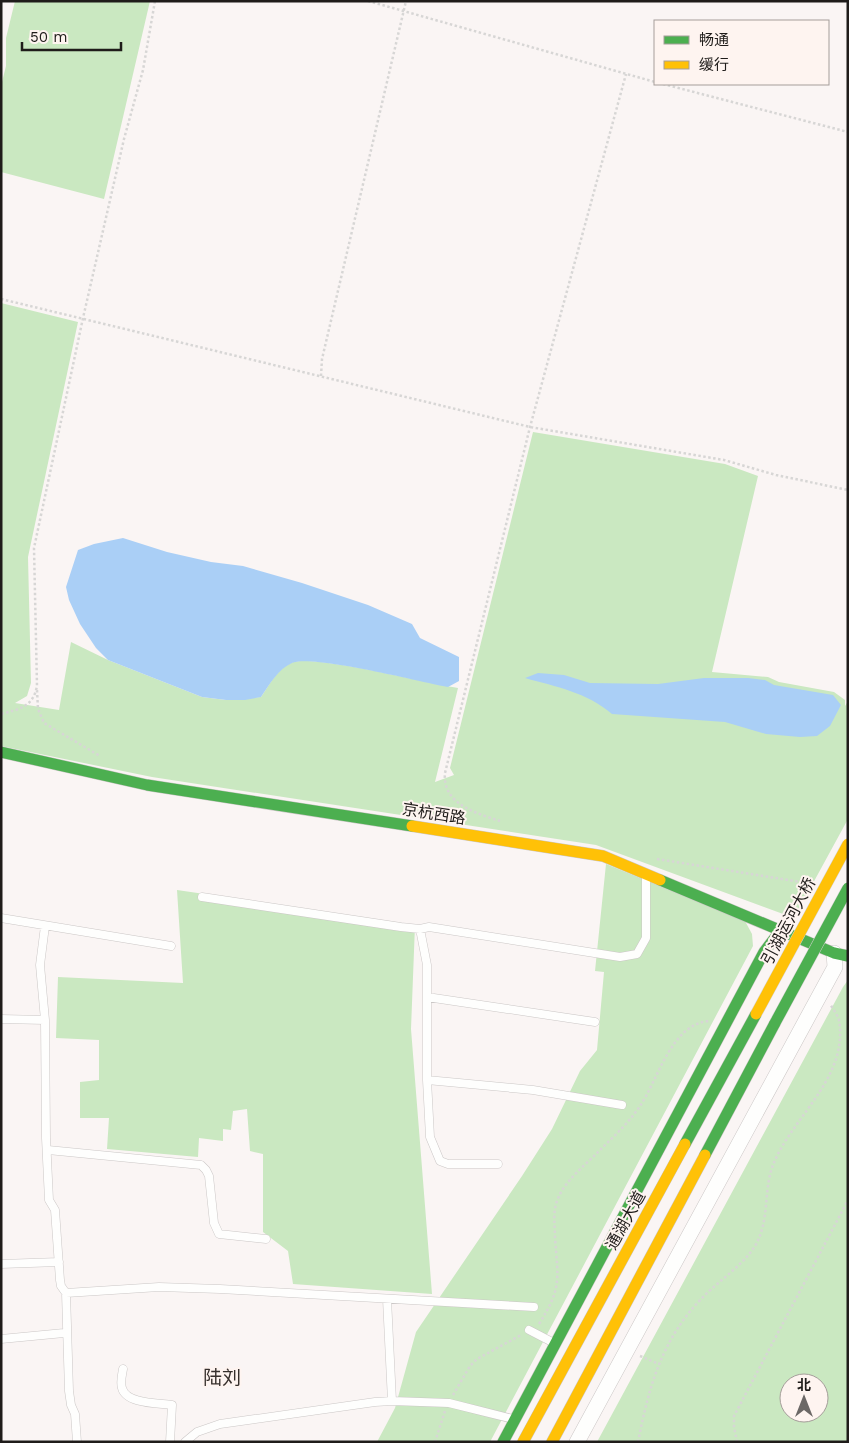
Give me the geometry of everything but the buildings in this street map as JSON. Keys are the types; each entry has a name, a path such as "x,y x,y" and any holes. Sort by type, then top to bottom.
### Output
{"main road":[{"name":"京杭西路","path":"1,752 147,785 603,856 841,954"},
{"name":"引湖运河大桥","path":"756,1014 848,844"},
{"path":"552,1442 848,888"},
{"path":"502,1442 764,952 781,930"},
{"name":"通湖大道","path":"523,1442 756,1014"}],"street":[{"path":"577,1442 841,954"}],"lane":[{"path":"202,897 420,929 430,927 620,957 637,954 646,938 646,874"},
{"path":"1,918 171,946"},
{"path":"45,926 40,965 46,1020 49,1200 55,1210 61,1286 66,1293 69,1391 71,1405 75,1414 77,1442"},
{"path":"420,929 427,965 427,1080 430,1137 440,1161 448,1164 498,1164"},
{"path":"427,997 595,1022"},
{"path":"1,1019 46,1020"},
{"path":"427,1080 533,1090 622,1105"},
{"path":"48,1150 200,1165 209,1176 214,1223 219,1234 266,1238"},
{"path":"1,1264 59,1262"},
{"path":"66,1293 159,1287 534,1307"},
{"path":"387,1298 392,1401"},
{"path":"529,1330 572,1352"},
{"path":"1,1339 64,1333"},
{"path":"123,1369 122,1390 127,1397 134,1400 172,1405 170,1442"},
{"path":"185,1442 197,1432 220,1424 375,1402 449,1403 515,1419"}],"path":[{"path":"104,759 44,723 38,709 34,548 124,138 143,70 155,1"},
{"path":"368,1 654,82"},
{"path":"321,376 322,359 406,1"},
{"path":"505,823 458,804 444,784 445,773 530,427 626,74"},
{"path":"666,85 848,132"},
{"path":"1,299 530,427 724,460 776,475 848,490"},
{"path":"1,714 14,711 28,704 35,696 37,686"},
{"path":"653,858 814,884"},
{"path":"829,1002 839,1020 843,1038 842,1053"},
{"path":"435,1442 449,1403 470,1366 477,1359 538,1326 550,1308 558,1279 554,1212 560,1194 573,1176 627,1123 640,1106 677,1039 699,1023 712,1022"},
{"path":"638,1442 645,1406 659,1364 672,1335 703,1297 754,1248 762,1232 773,1165 792,1134 824,1093"},
{"path":"737,1442 734,1416 848,1200"},
{"path":"632,1353 659,1364"}],"green space":[{"path":"15,1 150,1 104,199 1,172 1,86 6,66 6,38"},
{"path":"1,303 78,322 28,557 31,683 27,696 15,703 59,710 71,642 108,660 202,697 226,700 261,697 278,673 291,663 303,661 345,665 458,688 435,782 454,775 450,768 533,432 725,464 758,476 712,672 768,677 779,682 834,692 845,700 845,706 848,701 848,819 794,918 596,845 152,777 1,746"},
{"path":"606,864 745,921 752,934 753,946 490,1442 377,1442 395,1408 416,1332 522,1176 552,1129 580,1071 597,1050 604,972 595,971"},
{"path":"177,890 415,925 411,1029 432,1294 293,1284 288,1251 263,1232 263,1154 250,1151 247,1109 233,1111 231,1130 223,1129 223,1141 199,1138 198,1157 107,1149 109,1118 80,1118 80,1082 99,1080 99,1040 56,1038 58,977 183,983"},
{"path":"848,980 848,1442 597,1442 843,987"}],"water":[{"path":"123,538 167,552 211,562 243,566 368,605 412,624 420,638 459,657 459,681 448,687 343,665 303,661 292,663 283,669 261,697 245,700 226,700 202,697 108,660 96,648 80,624 69,600 66,587 78,550 94,544"},
{"path":"538,673 564,675 590,683 658,684 704,678 748,678 765,680 774,685 833,695 841,705 830,726 817,736 800,737 766,734 725,722 612,714 581,695 525,678"}],"traffic: fast":[{"path":"1,752 147,785 412,826"},
{"path":"660,880 834,953 848,956"},
{"path":"775,1023 848,888"},
{"path":"503,1442 764,952 781,930"},
{"path":"685,1144 756,1014"},
{"path":"705,1155 775,1023"}],"traffic: slow":[{"path":"412,826 603,856 660,880"},
{"path":"756,1014 848,844"},
{"path":"523,1442 685,1144"},
{"path":"552,1442 705,1155"}],"district":[{"name":"陆刘","path":"222,1377"}]}
